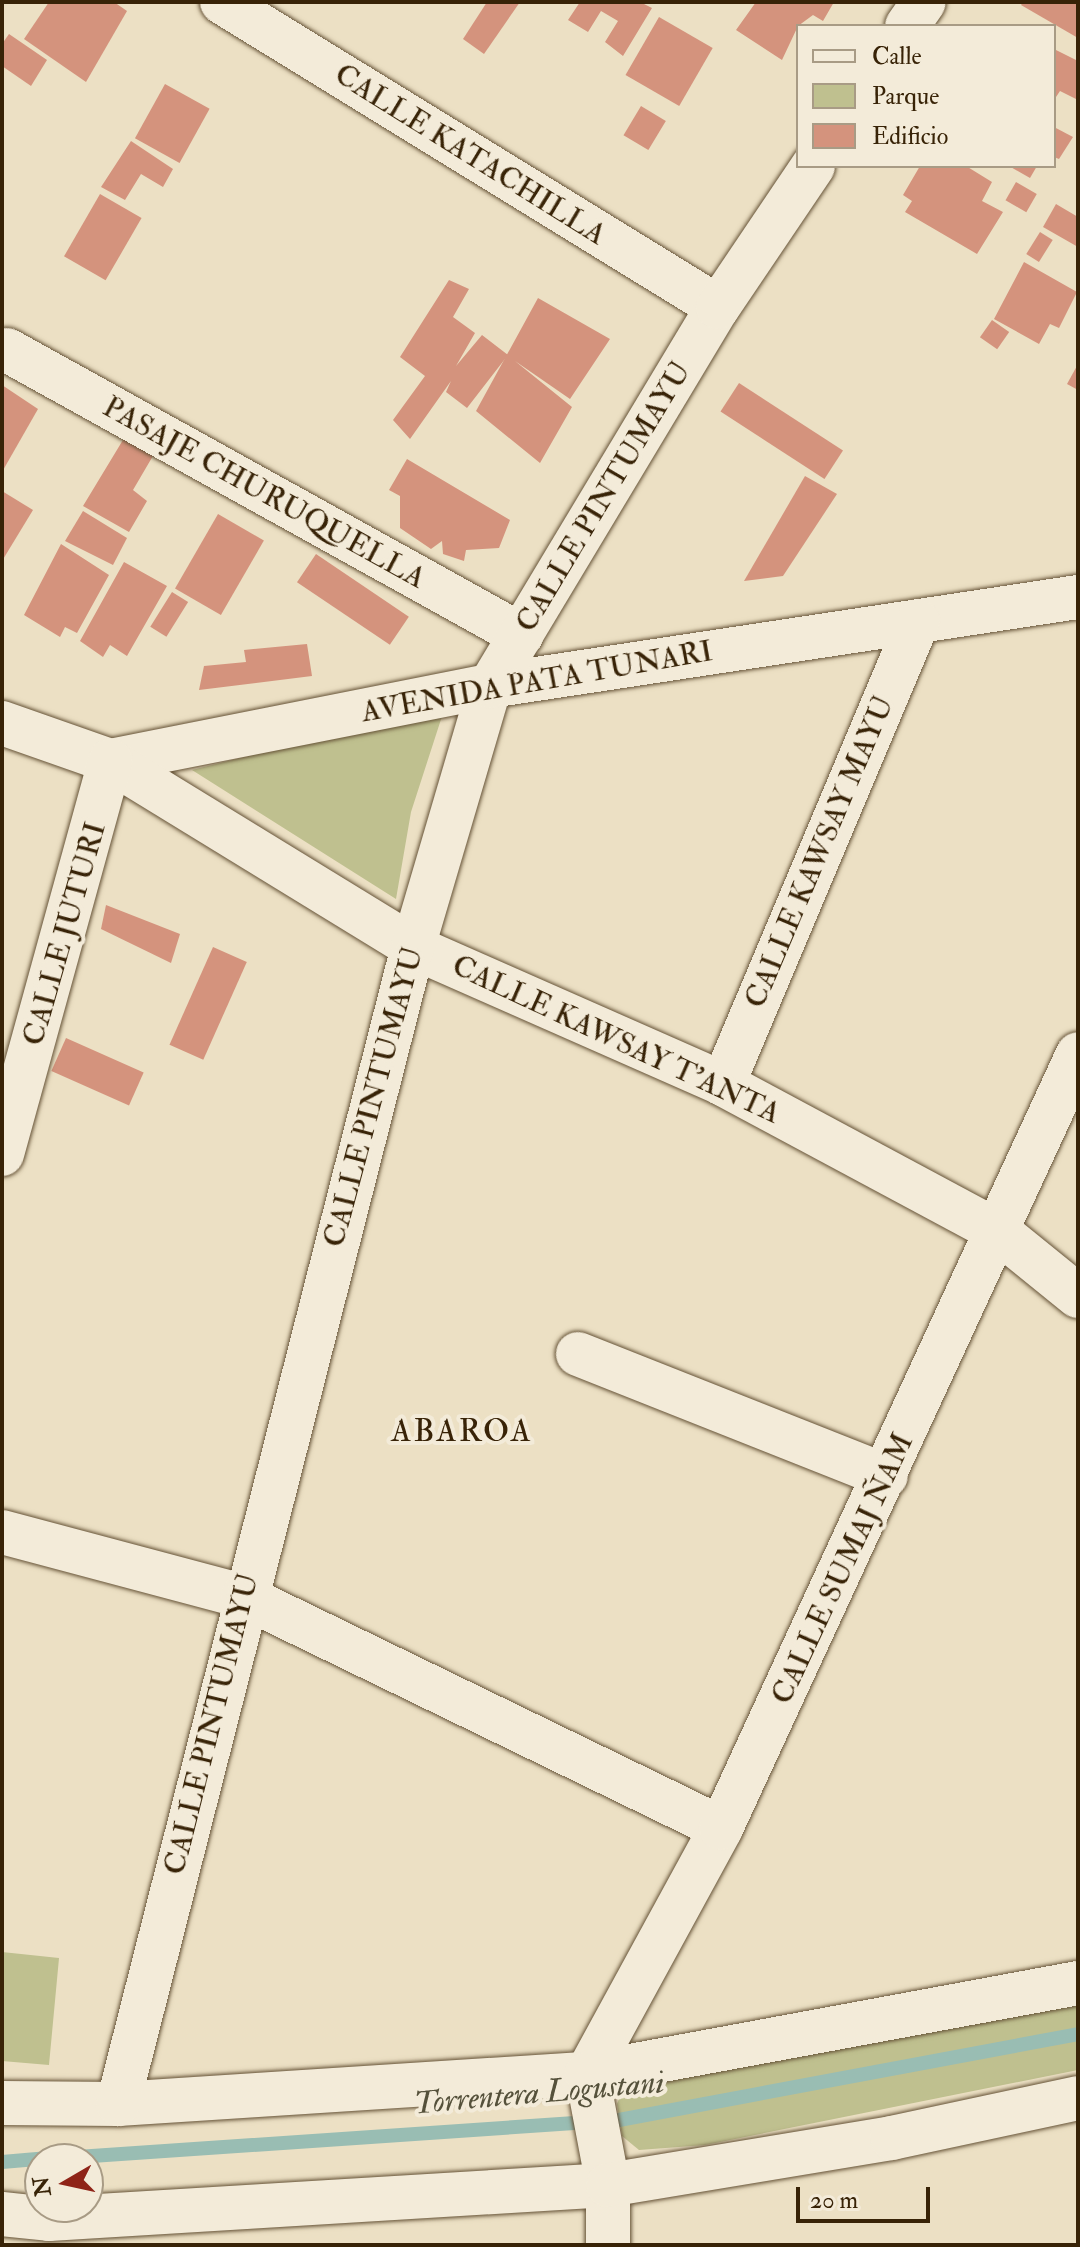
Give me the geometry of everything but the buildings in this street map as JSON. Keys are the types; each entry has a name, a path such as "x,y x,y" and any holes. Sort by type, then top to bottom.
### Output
{"street":[{"name":"CALLE KATACHILLA","path":"222,2 718,307"},
{"path":"908,24 924,2"},
{"name":"CALLE PINTUMAYU","path":"118,2104 243,1596 413,947 490,686 718,307 812,168"},
{"name":"PASAJE CHURUQUELLA","path":"7,350 521,635"},
{"name":"AVENIDA PATA TUNARI","path":"110,761 490,686 1078,597"},
{"name":"CALLE KAWSAY MAYU","path":"723,1084 918,621"},
{"path":"2,723 110,761"},
{"name":"CALLE KAWSAY T'ANTA","path":"110,761 413,947 723,1084 999,1232 1078,1296"},
{"name":"CALLE JUTURI","path":"2,1154 110,761"},
{"name":"CALLE SUMAJ ÑAM","path":"593,2105 999,1232 1078,1054"},
{"path":"578,1354 886,1476"},
{"path":"2,1532 243,1596 721,1828"},
{"path":"2,2103 593,2105 1078,1983"},
{"path":"2,2214 49,2219 608,2185 892,2138 1078,2098"},
{"path":"593,2105 608,2185 608,2245"}],"green space":[{"path":"445,707 411,812 396,899 192,770"},
{"path":"2,1952 59,1958 49,2065 2,2061"},
{"path":"1078,2000 1078,2070 705,2145 639,2150 622,2136 617,2104 625,2084"}],"waterway":[{"name":"Torrentera Logustani","path":"104,2155 619,2120 1078,2034"},
{"name":"Torrentera Logustani","path":"2,2162 24,2160"}],"district":[{"name":"ABAROA","path":"462,1431"}]}
